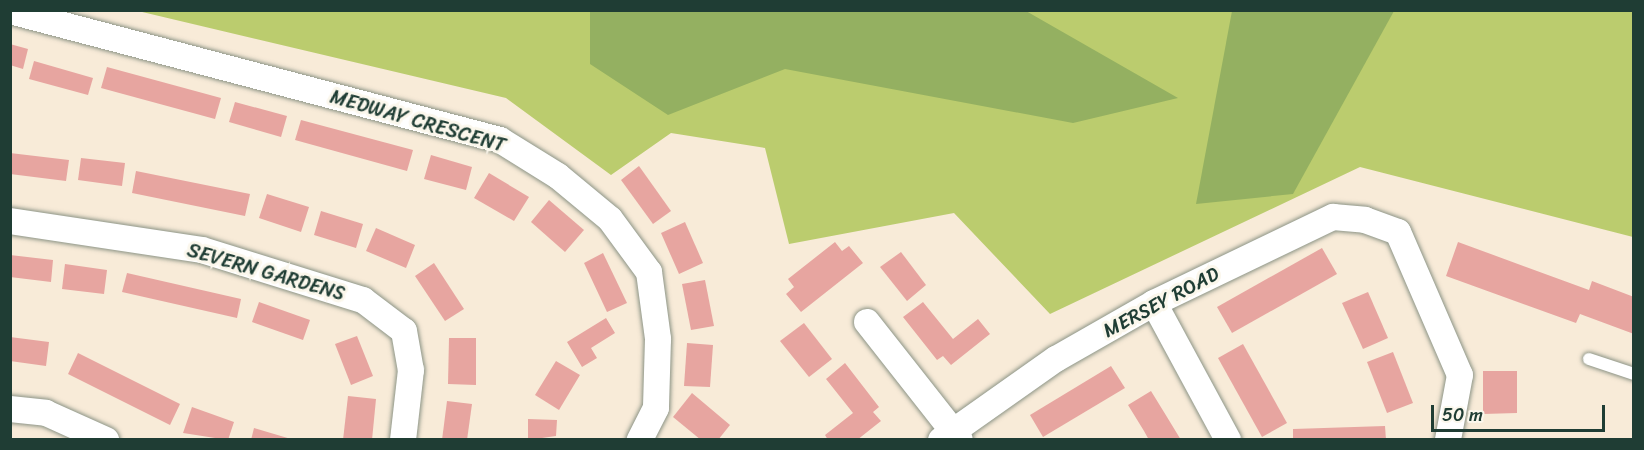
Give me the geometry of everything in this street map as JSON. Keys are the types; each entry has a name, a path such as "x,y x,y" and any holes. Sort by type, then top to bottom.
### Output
{"street":[{"name":"MEDWAY CRESCENT","path":"10,11 500,140 558,176 610,219 649,272 658,339 656,408 640,439"},
{"name":"MERSEY ROAD","path":"952,436 1056,359 1154,303 1333,217 1365,220 1398,232 1460,375 1448,440"},
{"name":"SEVERN GARDENS","path":"10,221 202,250 363,300 404,332 411,370 403,440"},
{"path":"1154,303 1228,440"},
{"path":"867,322 952,436"},
{"path":"10,409 46,413 106,440"}],"lane":[{"path":"1589,359 1634,374"}],"green space":[{"path":"138,11 1633,11 1633,237 1360,167 1050,314 954,213 789,244 765,148 671,133 611,175 506,98"},
{"path":"590,11 1026,11 1178,98 1073,123 785,69 668,115 590,64"},
{"path":"1232,11 1394,11 1293,194 1196,204"}],"building":[{"path":"10,44 28,49 23,69 10,65"},
{"path":"34,61 93,78 88,95 29,79"},
{"path":"107,67 221,98 215,119 101,88"},
{"path":"235,102 287,116 281,137 229,122"},
{"path":"301,120 413,150 407,171 295,140"},
{"path":"10,153 69,160 66,181 10,174"},
{"path":"431,155 472,167 466,190 424,179"},
{"path":"81,158 125,163 122,186 78,180"},
{"path":"639,166 671,211 653,224 621,180"},
{"path":"136,171 250,194 245,216 132,193"},
{"path":"489,173 529,197 514,221 474,198"},
{"path":"267,194 309,207 301,232 259,218"},
{"path":"549,200 584,230 565,252 531,222"},
{"path":"321,211 363,224 356,248 314,235"},
{"path":"685,222 703,263 679,274 661,233"},
{"path":"376,228 415,245 406,268 366,251"},
{"path":"835,242 842,251 849,246 863,263 801,312 786,294 794,287 788,279"},
{"path":"1458,242 1589,290 1592,281 1634,297 1634,334 1580,314 1576,323 1446,276"},
{"path":"1322,248 1337,274 1232,333 1217,307"},
{"path":"901,252 926,285 907,301 880,267"},
{"path":"603,253 627,303 607,312 584,263"},
{"path":"10,255 53,260 51,282 10,277"},
{"path":"434,263 464,309 445,321 415,276"},
{"path":"65,264 107,270 104,294 62,289"},
{"path":"127,273 241,299 237,318 122,292"},
{"path":"705,280 714,326 691,330 682,284"},
{"path":"1368,292 1388,338 1363,349 1342,303"},
{"path":"259,302 310,320 303,340 252,322"},
{"path":"923,302 953,339 978,319 990,334 951,365 943,356 937,360 903,317"},
{"path":"606,318 615,333 591,348 597,358 582,367 567,342"},
{"path":"804,323 832,359 809,377 780,341"},
{"path":"357,336 373,376 351,385 335,344"},
{"path":"10,337 49,342 46,366 10,361"},
{"path":"449,338 476,338 476,385 448,384"},
{"path":"687,343 713,345 710,387 684,386"},
{"path":"1243,344 1287,423 1262,437 1218,358"},
{"path":"1393,352 1413,403 1387,413 1367,362"},
{"path":"78,353 180,404 170,425 68,374"},
{"path":"556,361 580,375 559,410 535,395"},
{"path":"845,363 879,407 873,412 881,421 857,440 828,440 825,435 853,413 826,379"},
{"path":"1111,366 1125,388 1043,437 1030,415"},
{"path":"1483,371 1517,371 1517,413 1483,414"},
{"path":"1151,391 1181,440 1149,440 1128,405"},
{"path":"692,393 730,425 718,440 701,440 673,417"},
{"path":"348,396 376,399 372,440 343,440"},
{"path":"447,401 472,404 467,440 442,440"},
{"path":"192,407 234,422 228,440 183,433"},
{"path":"528,419 557,420 556,436 528,440"},
{"path":"1385,426 1386,440 1293,440 1293,429"},
{"path":"254,428 291,439 291,440 251,440"}]}
